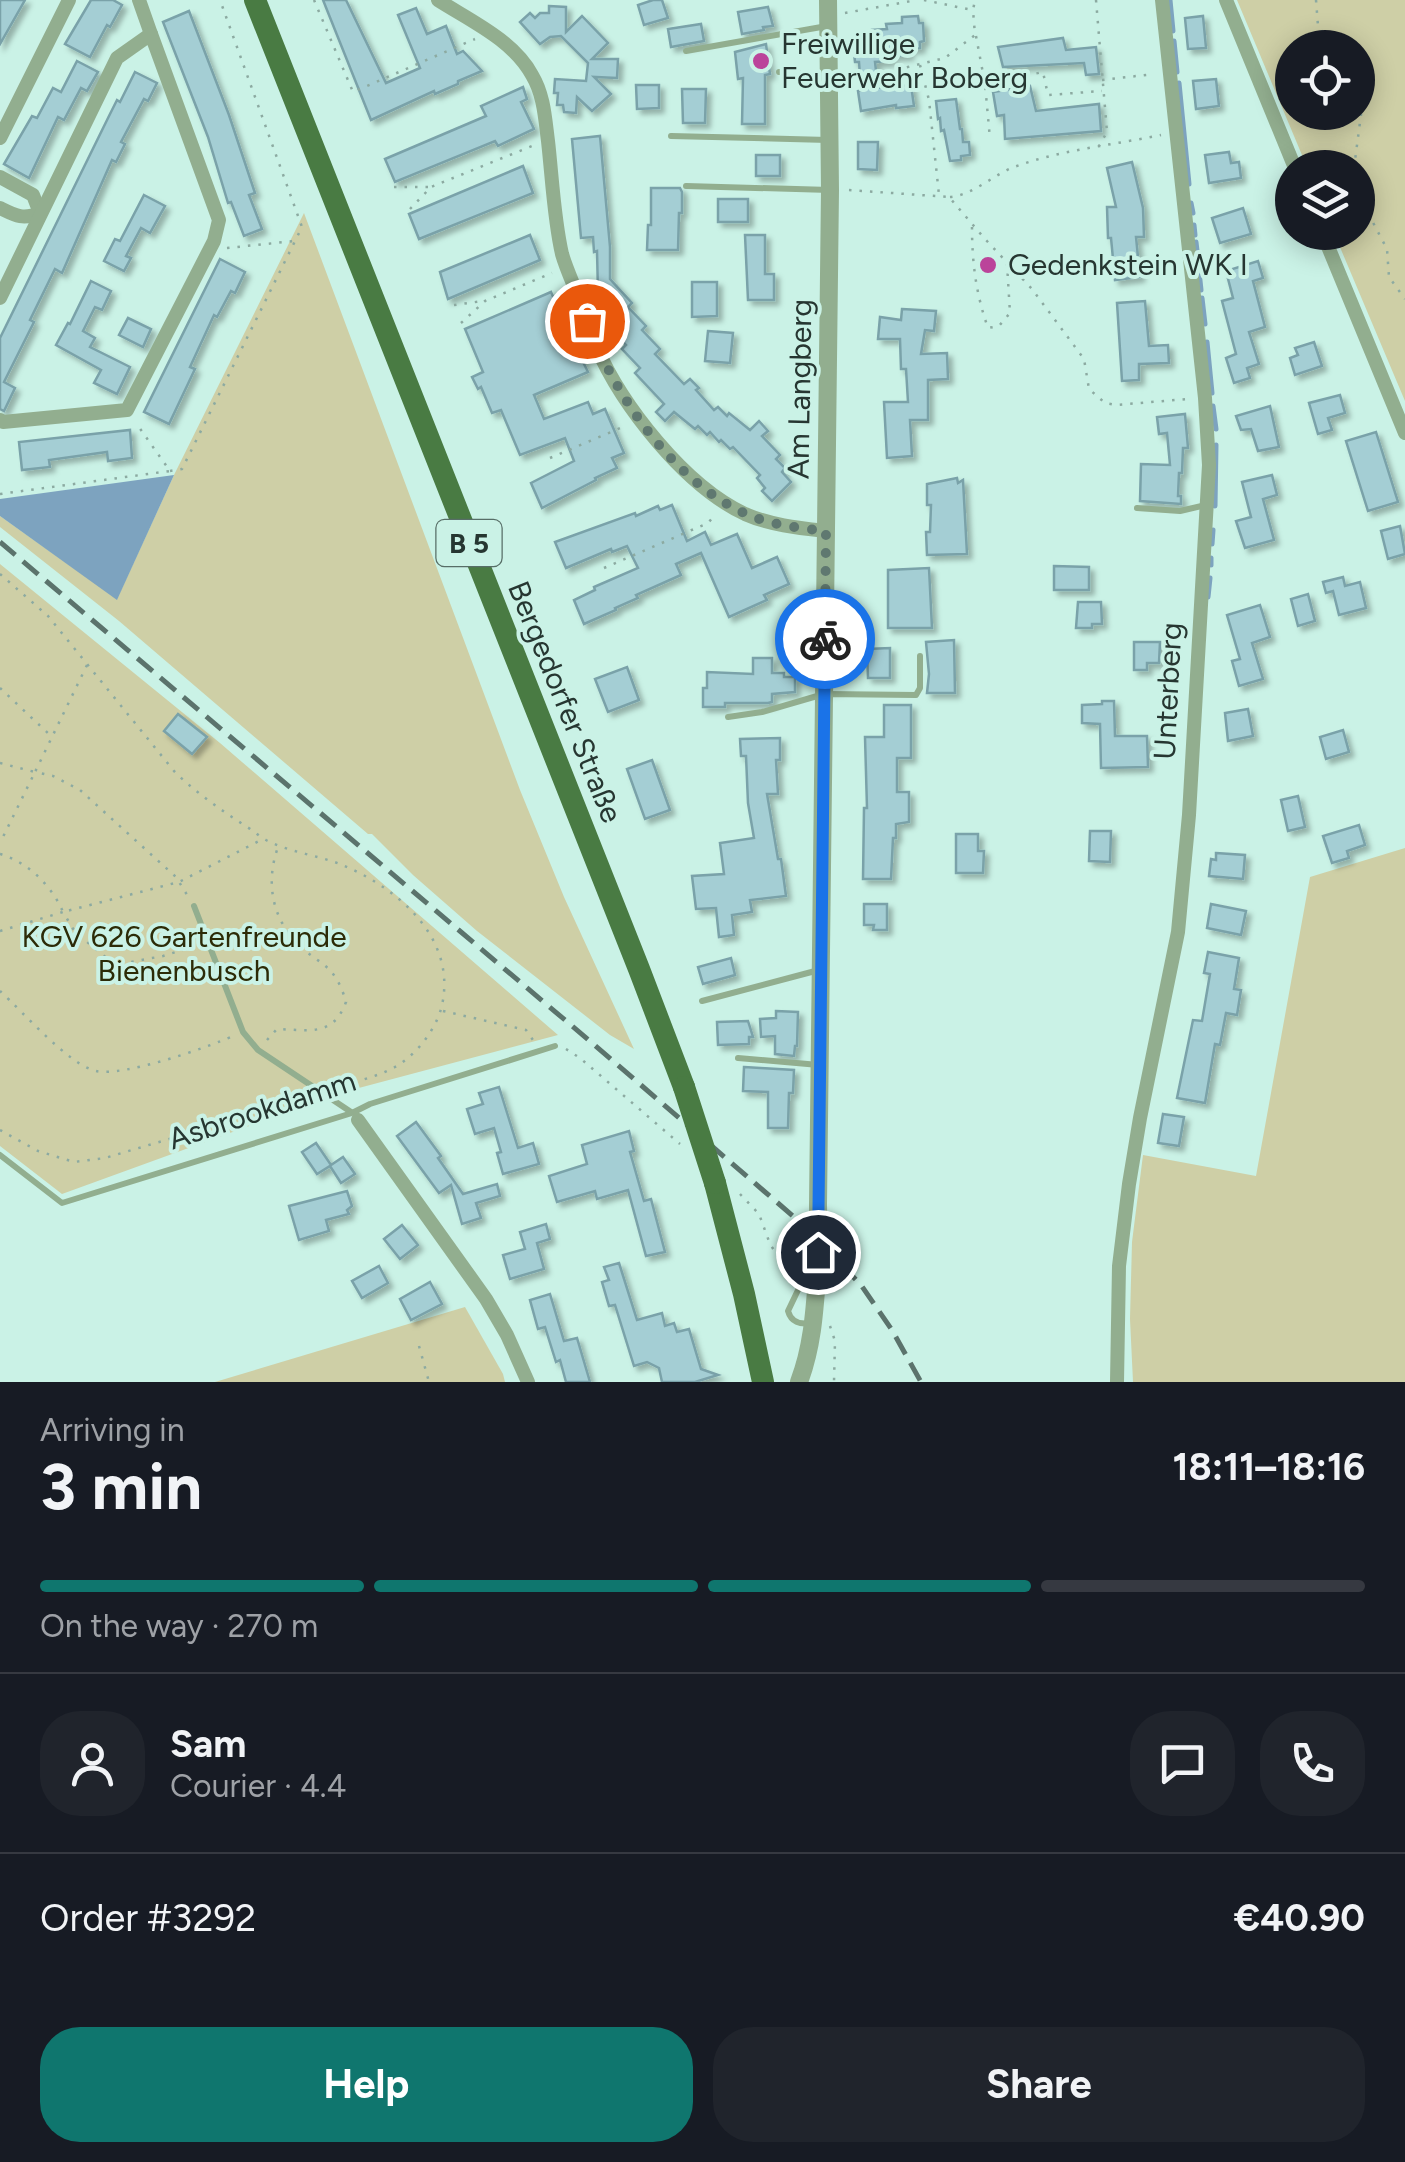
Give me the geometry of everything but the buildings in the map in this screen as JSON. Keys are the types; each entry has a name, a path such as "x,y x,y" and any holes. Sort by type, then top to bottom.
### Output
{"main road":[{"name":"Bergedorfer Straße","path":"255,0 684,1087 715,1182 762,1382"}],"street":[{"path":"0,138 69,0"},
{"path":"0,420 127,410 214,241 219,220 140,0"},
{"path":"438,0 490,32 532,74 543,102 562,254 597,348 640,419 673,460 725,504 774,524 826,531"},
{"name":"Unterberg","path":"1117,1382 1120,1266 1128,1184 1178,932 1209,465 1162,0"},
{"path":"1226,0 1288,150"},
{"name":"Am Langberg","path":"799,1382 810,1347 818,1260 830,190 828,14"},
{"path":"0,298 117,58 152,34"},
{"path":"0,177 33,195 40,213"},
{"path":"0,208 26,218 40,213"},
{"path":"1329,250 1405,433"},
{"name":"Asbrookdamm","path":"355,1117 486,1298 508,1335 528,1382"}],"lane":[{"path":"686,51 828,14"},
{"path":"778,72 829,78"},
{"path":"671,136 830,140"},
{"path":"686,186 830,190"},
{"path":"1137,508 1180,511 1207,505"},
{"path":"728,717 762,712 824,694 916,695 920,688 920,656"},
{"path":"194,906 243,1032 258,1050 355,1117"},
{"path":"702,1001 820,970"},
{"name":"Asbrookdamm","path":"0,1155 62,1203 355,1117 370,1104 555,1046"},
{"path":"738,1058 820,1065"},
{"path":"815,1312 811,1322 800,1324 788,1311 818,1260"}],"path":[{"path":"0,494 182,469 302,227 220,0"},
{"path":"314,0 352,92 490,32"},
{"path":"828,14 918,0"},
{"path":"924,0 974,10"},
{"path":"975,0 975,35 990,140"},
{"path":"1096,0 1107,132 1098,148"},
{"path":"1316,0 1321,30"},
{"path":"829,78 887,72 946,58 975,35"},
{"path":"920,64 929,100 939,196"},
{"path":"985,84 1043,72 1048,95 1103,90"},
{"path":"1102,80 1170,72"},
{"path":"858,190 961,196 1013,168 1062,154 1169,134"},
{"path":"394,187 431,187 548,140"},
{"path":"410,209 431,187"},
{"path":"949,197 1032,288 1084,359 1089,389 1096,396 1116,406 1205,398"},
{"path":"1375,222 1387,249 1389,276 1405,298"},
{"path":"972,225 972,263 988,328 999,326 1010,313 1007,262"},
{"path":"214,241 230,249 295,241"},
{"path":"454,305 485,301 567,266"},
{"path":"462,323 485,301"},
{"path":"127,410 170,470"},
{"path":"550,458 640,419"},
{"path":"604,568 708,523 725,504"},
{"path":"0,574 48,616 174,772 203,797 264,839 340,864 375,882 408,906 424,923 442,962 446,985 442,1010 429,1034 398,1065 325,1093 105,1158 74,1162 38,1151 0,1130"},
{"path":"0,842 88,664"},
{"path":"0,688 52,737"},
{"path":"0,763 53,776 80,790 180,882 194,906"},
{"path":"0,931 180,882 264,839"},
{"path":"258,1050 277,1029 332,1026 346,1002 338,980 300,946 280,920 270,881 279,845"},
{"path":"0,854 36,875 56,896 76,932 115,965 209,942"},
{"path":"0,991 80,1064 98,1072 171,1058 243,1032"},
{"path":"442,1010 526,1030 539,1050"},
{"path":"555,1046 580,1058 680,1144"},
{"path":"740,1194 759,1214 770,1244 799,1288"},
{"path":"815,1312 832,1329 834,1382"},
{"path":"419,1346 429,1382"}],"green space":[{"path":"1237,0 1405,0 1405,401 1341,250 1375,250 1375,150 1300,150 1291,130 1375,130 1375,30 1275,30 1275,91"},
{"path":"304,213 520,790 634,1049 610,1035 477,931 372,834 119,621 0,527 0,516 117,599"},
{"name":"KGV 626 Gartenfreunde Bienenbusch","path":"0,564 220,743 558,1035 340,1093 62,1194 0,1146"},
{"path":"1405,848 1405,1382 1133,1382 1132,1242 1143,1155 1256,1176 1310,877"},
{"path":"465,1307 505,1382 215,1382"}],"water":[{"path":"174,475 117,600 0,516 0,499"}],"waterway":[{"path":"1170,0 1173,31"},
{"path":"1174,41 1177,72"},
{"path":"1179,83 1189,184"},
{"path":"1191,203 1193,213"},
{"path":"1194,225 1195,235"},
{"path":"1196,242 1198,259"},
{"path":"1199,271 1201,290"},
{"path":"1202,298 1205,324"},
{"path":"1207,342 1212,393"},
{"path":"1213,406 1216,429"},
{"path":"1215,506 1216,445"},
{"path":"1212,544 1213,530"},
{"path":"1211,558 1211,565"},
{"path":"1208,597 1210,578"}],"railway":[{"path":"0,542 808,1229 861,1285 921,1382"}],"way so far":[{"path":"587,321 597,348 640,419 673,460 700,485 747,515 774,524 826,531 825,639"}],"place":[{"name":"Freiwillige Feuerwehr Boberg","path":"761,61"},
{"name":"Gedenkstein WK I","path":"988,265"}],"route":[{"path":"818,1252 825,639"}]}
